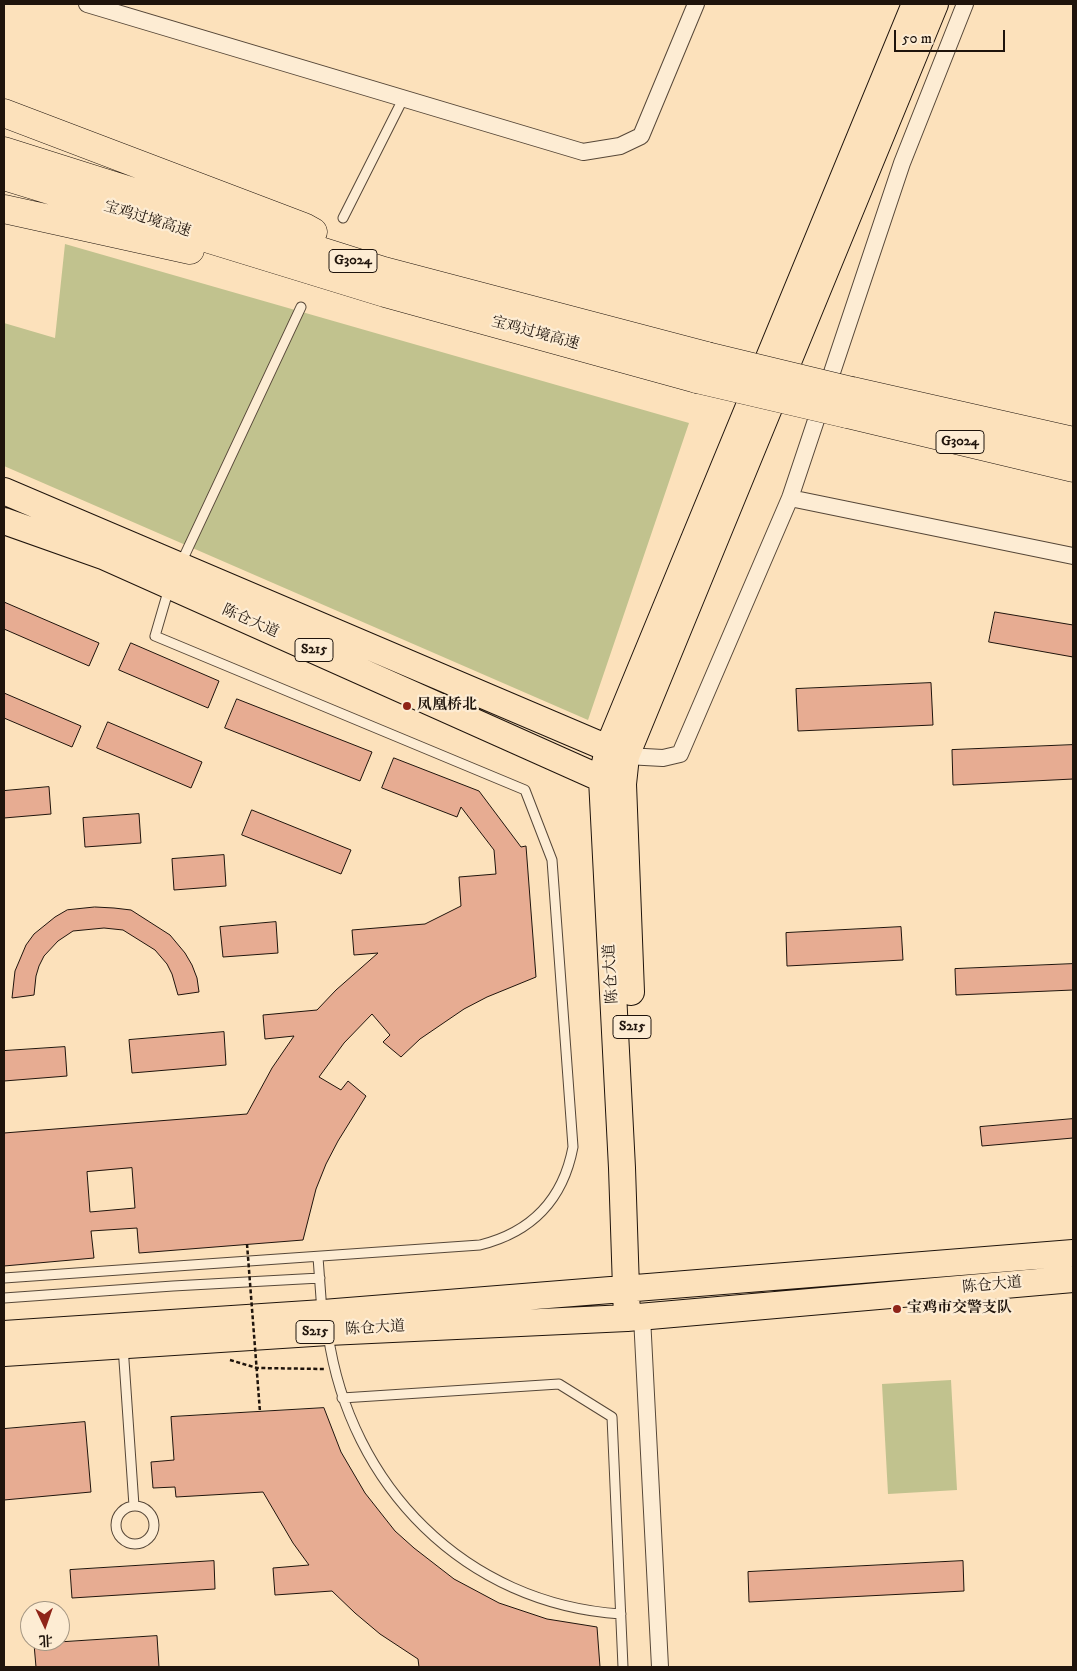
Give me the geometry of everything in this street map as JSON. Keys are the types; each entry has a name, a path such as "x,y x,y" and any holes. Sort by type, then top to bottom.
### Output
{"highway":[{"path":"4,113 304,227 385,282"},
{"name":"宝鸡过境高速","path":"4,151 385,282"},
{"name":"宝鸡过境高速","path":"4,176 385,282 702,367 849,403 1073,468"},
{"path":"4,209 385,282"},
{"name":"宝鸡过境高速","path":"849,403 1073,441"}],"main road":[{"path":"617,752 915,4"},
{"path":"617,752 935,4"},
{"path":"4,491 175,576 617,752"},
{"name":"陈仓大道","path":"4,521 103,556 175,576 613,782"},
{"name":"陈仓大道","path":"617,752 613,782 635,1318"},
{"name":"陈仓大道","path":"4,1353 123,1345 634,1288 1073,1253"},
{"name":"陈仓大道","path":"4,1334 325,1322 635,1318 1073,1279"}],"street":[{"path":"87,4 583,152 620,146 641,136 696,4"},
{"path":"617,752 663,758 680,754 790,498 902,163 965,4"},
{"path":"790,498 1073,556"},
{"path":"635,1318 660,1667"}],"lane":[{"path":"343,218 404,99"},
{"path":"4,1278 464,1247 496,1241 511,1235 531,1222 549,1204 558,1192 567,1170 573,1148 552,860 525,790 155,636 175,576 301,307"},
{"path":"318,1257 325,1322 334,1370 342,1398 355,1430 380,1475 395,1496 412,1516 453,1552 475,1567 523,1592 575,1608 621,1614"},
{"path":"4,1298 320,1278"},
{"path":"123,1345 134,1506"},
{"path":"342,1398 559,1384 612,1417 623,1667"},
{"path":"134,1506 141,1506 147,1509 152,1514 154,1520 153,1534 143,1543 136,1545 124,1541 116,1530 118,1516 127,1507 134,1506"}],"path":[{"path":"247,1244 260,1412"},
{"path":"228,1360 257,1368 334,1370"}],"green space":[{"path":"65,244 689,423 588,720 4,466 4,323 55,338"},
{"path":"951,1380 957,1490 888,1494 882,1384"}],"building":[{"path":"4,602 99,643 89,666 4,629"},
{"path":"995,612 1073,625 1073,657 989,642"},
{"path":"131,643 219,681 208,708 119,670"},
{"path":"931,683 933,725 798,731 796,689"},
{"path":"4,693 81,726 72,747 4,718"},
{"path":"237,699 372,752 360,781 225,728"},
{"path":"108,722 202,762 191,788 97,748"},
{"path":"1073,745 1073,779 953,785 952,750"},
{"path":"394,758 479,791 521,847 526,846 536,977 487,997 464,1009 420,1039 401,1057 383,1042 390,1035 372,1014 344,1043 319,1077 341,1090 348,1081 366,1096 326,1164 316,1189 303,1240 139,1253 137,1228 91,1231 94,1258 4,1266 4,1133 247,1114 272,1068 294,1036 265,1039 263,1015 317,1010 336,990 378,953 354,955 352,930 425,924 461,906 459,877 496,874 494,850 461,807 457,817 382,788","holes":["132,1168 135,1208 90,1212 87,1172"]},
{"path":"49,787 51,814 4,818 4,791"},
{"path":"252,810 351,850 341,874 242,835"},
{"path":"139,814 141,843 85,847 83,818"},
{"path":"224,855 226,886 174,890 172,859"},
{"path":"95,907 131,910 170,935 192,965 197,978 199,992 178,995 167,964 155,950 123,930 104,928 73,931 58,941 44,956 39,966 34,995 12,998 15,971 26,945 34,934 67,910"},
{"path":"276,922 278,953 223,957 220,927"},
{"path":"901,927 903,960 787,966 786,933"},
{"path":"1073,964 1073,990 956,995 955,969"},
{"path":"224,1032 226,1065 132,1073 129,1040"},
{"path":"65,1047 67,1076 4,1081 4,1051"},
{"path":"1073,1119 1073,1138 982,1146 980,1127"},
{"path":"324,1408 341,1452 365,1493 395,1531 454,1579 499,1603 547,1619 597,1627 600,1667 419,1667 418,1659 380,1634 332,1591 275,1595 273,1568 309,1565 293,1543 263,1492 176,1497 175,1487 153,1488 151,1462 174,1460 171,1417"},
{"path":"85,1422 91,1492 4,1500 4,1429"},
{"path":"214,1561 215,1589 72,1598 70,1570"},
{"path":"963,1561 964,1591 749,1602 748,1572"},
{"path":"157,1636 159,1667 36,1667 35,1651 70,1651 70,1642"}],"place":[{"name":"凤凰桥北","path":"407,706"},
{"name":"宝鸡市交警支队","path":"897,1309"}]}
